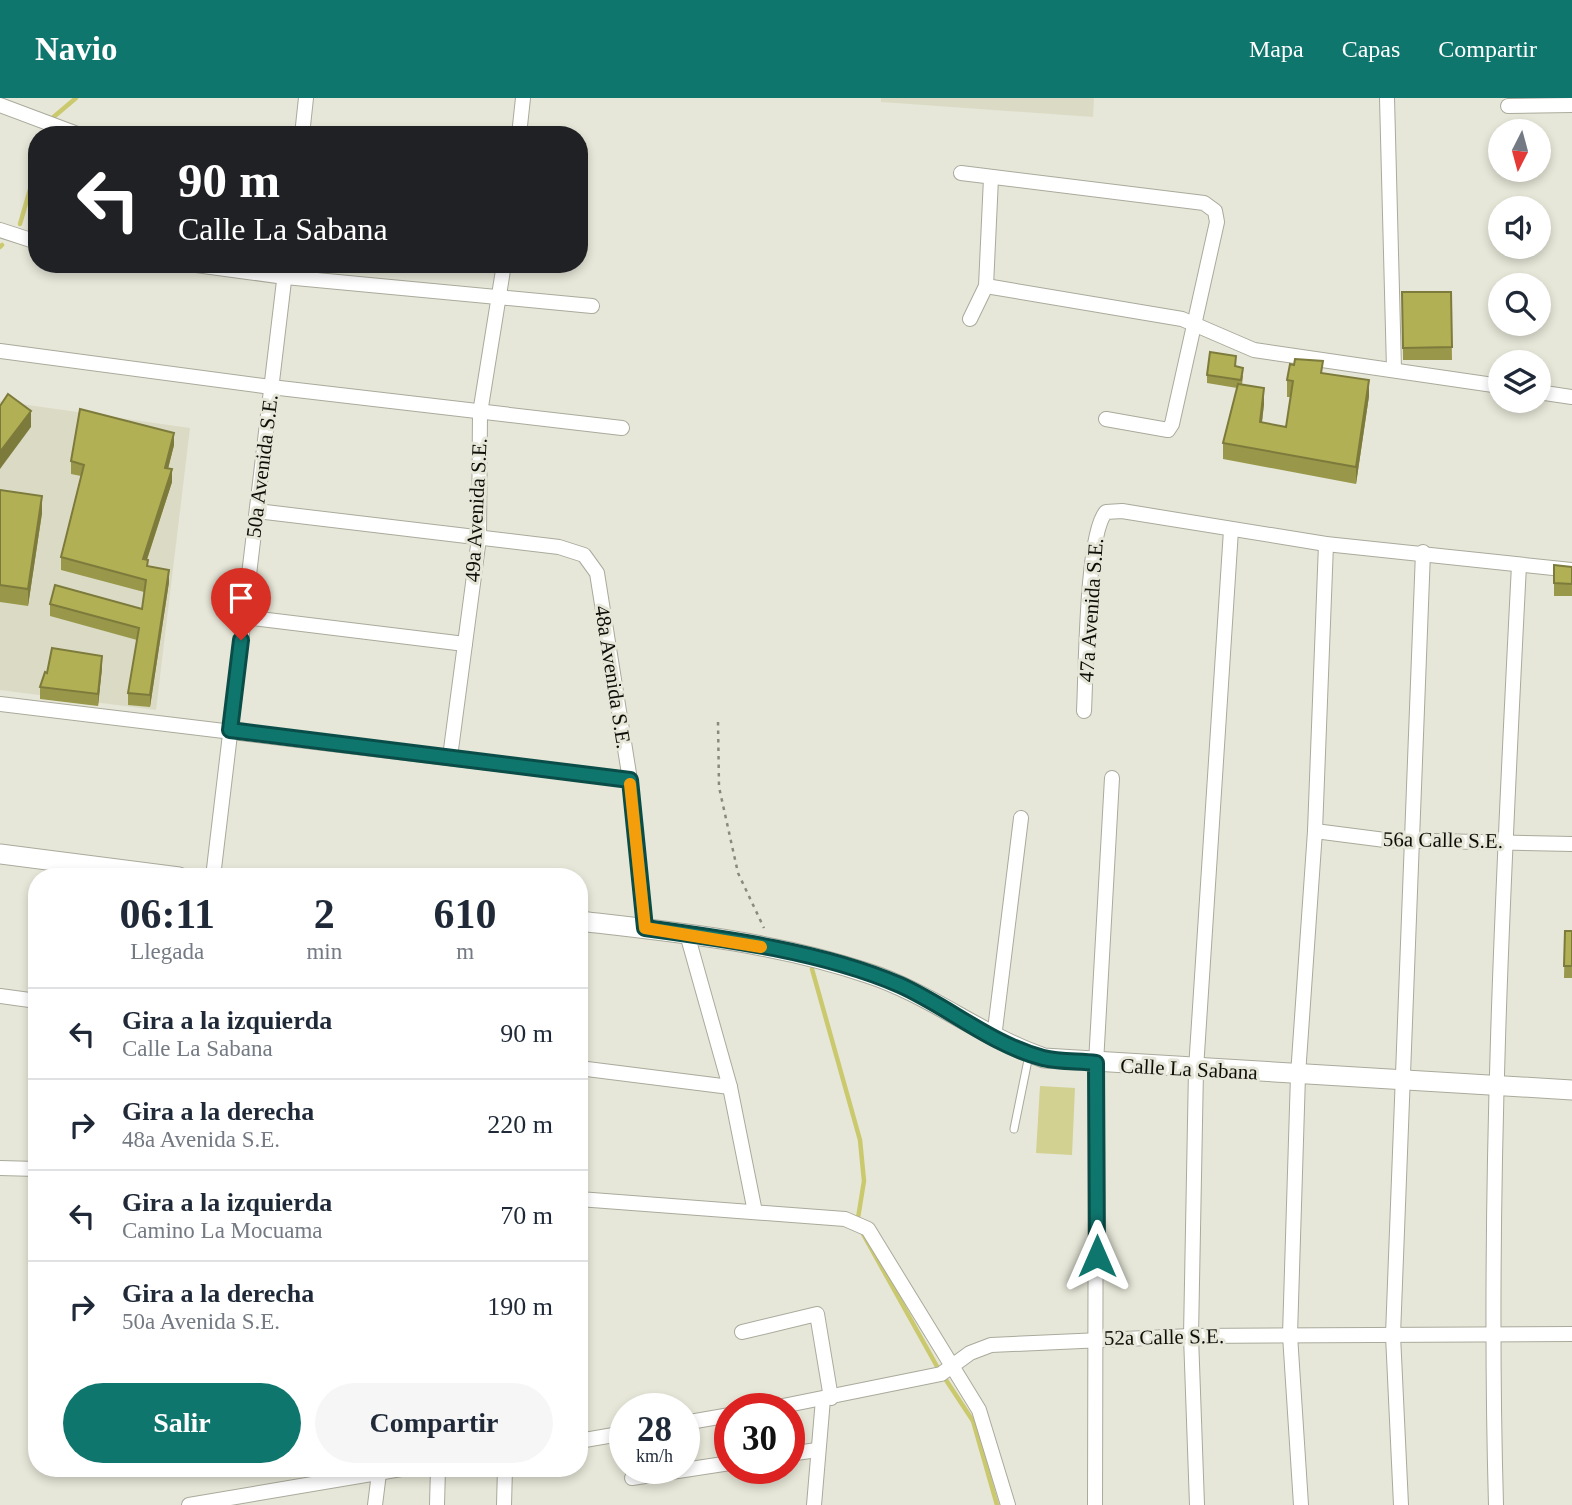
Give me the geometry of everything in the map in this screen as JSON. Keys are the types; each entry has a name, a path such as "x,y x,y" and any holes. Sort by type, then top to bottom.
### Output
{"street":[{"path":"303,126 306,98"},
{"path":"520,126 523,98"},
{"path":"1387,98 1394,369"},
{"path":"0,105 56,126"},
{"path":"1508,106 1572,105"},
{"path":"961,173 1204,203 1215,211 1217,222 1168,430 1105,419"},
{"path":"971,319 986,286 991,178"},
{"path":"0,230 28,239"},
{"name":"50a Avenida S.E.","path":"214,868 285,273"},
{"path":"300,273 500,299 592,306"},
{"name":"49a Avenida S.E.","path":"450,757 479,538 480,413 503,273"},
{"path":"986,286 1086,301 1195,324 1254,350 1488,384"},
{"path":"0,351 480,413 622,428"},
{"path":"1551,394 1572,397"},
{"path":"257,511 479,538"},
{"name":"47a Avenida S.E.","path":"1084,711 1093,558 1099,519 1106,512 1122,511 1231,530"},
{"path":"1197,1505 1191,1336 1196,1069 1231,530 1326,544 1572,569"},
{"name":"48a Avenida S.E.","path":"479,538 559,547 584,555 597,573 630,780 645,928"},
{"path":"1301,1505 1290,1335 1298,1075 1315,831 1326,544"},
{"path":"1401,1505 1393,1335 1405,1081 1411,841 1423,552"},
{"path":"1496,1505 1491,1334 1494,1086 1519,565"},
{"path":"244,617 465,644"},
{"path":"0,704 630,780"},
{"path":"1095,1505 1096,1063 1112,778"},
{"path":"994,1038 1021,818"},
{"name":"56a Calle S.E.","path":"1315,831 1411,841 1572,844"},
{"path":"0,854 109,868"},
{"name":"Calle La Sabana","path":"588,922 687,934 775,950 867,972 902,986 994,1038 1044,1058 1572,1090"},
{"path":"687,934 730,1087 755,1212"},
{"path":"0,996 28,1000"},
{"path":"588,1069 730,1087"},
{"path":"0,1168 28,1169"},
{"path":"588,1200 845,1219 868,1229 979,1410 1008,1505"},
{"path":"742,1332 817,1314 827,1399 817,1450 814,1505"},
{"name":"52a Calle S.E.","path":"805,1403 952,1369 970,1353 991,1345 1191,1336 1572,1334"},
{"path":"588,1439 609,1436"},
{"path":"805,1452 817,1450"},
{"path":"189,1505 261,1499 361,1477"},
{"path":"375,1505 378,1477"},
{"path":"437,1505 438,1477"},
{"path":"504,1505 505,1477"}],"lane":[{"path":"1014,1129 1030,1053"}],"path":[{"path":"718,722 719,787 738,873 775,950"}],"shaded area":[{"path":"881,98 1094,98 1093,117 881,102"},
{"path":"0,401 190,428 156,710 0,690"},
{"path":"1040,1086 1075,1088 1072,1155 1036,1153"}],"building":[{"path":"1402,292 1451,292 1452,347 1403,348"},
{"path":"1210,352 1236,356 1235,366 1243,368 1241,380 1207,375"},
{"path":"1295,359 1323,361 1321,373 1369,380 1356,467 1223,443 1238,384 1264,388 1260,422 1286,427 1293,381 1287,380 1290,364 1294,365"},
{"path":"8,394 31,411 0,452 0,406"},
{"path":"80,409 174,433 165,468 172,469 143,559 148,560 147,566 169,570 150,695 128,693 139,628 50,604 55,585 142,609 146,580 61,557 84,465 71,461"},
{"path":"0,490 42,496 28,589 0,585"},
{"path":"1554,565 1572,567 1572,584 1554,583"},
{"path":"52,648 102,656 98,694 40,687 45,672 47,673"},
{"path":"1565,931 1572,931 1572,966 1564,966"}],"waterway":[{"path":"50,120 76,98"},
{"path":"20,224 28,196"},
{"path":"812,969 860,1140 864,1181 858,1218"},
{"path":"863,1234 939,1370"},
{"path":"944,1377 973,1421 997,1505"}],"slow traffic":[{"path":"630,784 645,928 761,947"}],"route":[{"path":"241,640 230,730 630,780 645,928 775,950 867,972 902,986 1007,1045 1044,1058 1096,1063 1097,1256"}]}
